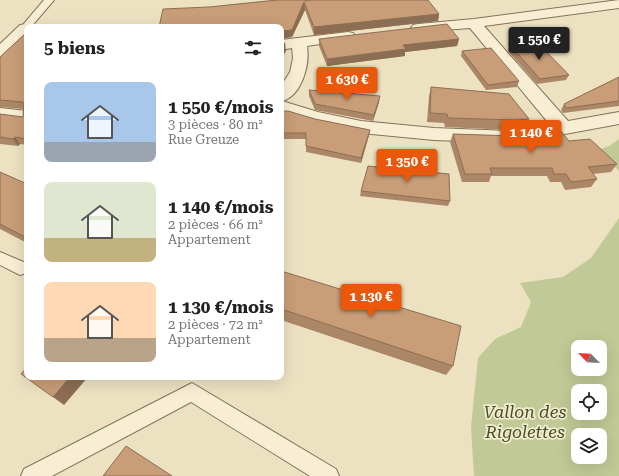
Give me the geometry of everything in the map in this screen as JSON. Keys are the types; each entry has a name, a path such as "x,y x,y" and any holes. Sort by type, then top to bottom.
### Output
{"street":[{"path":"402,30 474,23 619,4"},
{"path":"474,23 559,123 565,128"},
{"path":"0,53 24,30"},
{"path":"284,45 362,34"},
{"path":"284,93 300,69 299,43"},
{"path":"284,107 315,117 361,127 434,134 511,137 542,134 619,118"},
{"path":"0,114 24,117"}],"lane":[{"path":"29,24 49,0"},
{"path":"0,258 20,268"},
{"path":"31,476 192,392 329,476"}],"green space":[{"path":"619,139 619,171 598,150 609,146"},
{"name":"Vallon des Rigolettes","path":"619,218 619,476 474,476 471,427 478,358 495,339 521,327 531,302 520,283 563,277 591,258"}],"building":[{"path":"277,0 428,0 439,14 314,27 304,2 292,30 284,31 284,24 160,24 163,9 209,7"},
{"path":"447,24 459,39 403,45 406,49 327,59 319,39"},
{"path":"24,35 24,104 23,102 0,100 0,57"},
{"path":"537,42 569,75 540,79 510,45"},
{"path":"491,48 519,81 488,85 462,51"},
{"path":"619,77 619,101 566,108 564,104"},
{"path":"431,87 509,94 529,119 448,118 447,114 430,113"},
{"path":"309,90 380,96 374,115 315,104"},
{"path":"24,104 24,138 0,137 0,114 23,117"},
{"path":"284,111 370,130 361,158 306,146 306,133 284,133"},
{"path":"560,130 569,141 590,139 617,164 588,167 597,179 571,182 566,174 554,174 552,168 490,168 492,174 465,174 453,134 515,136 541,134 549,144 543,134"},
{"path":"368,166 449,174 450,201 361,191"},
{"path":"0,172 24,183 24,236 0,224"},
{"path":"284,272 461,326 453,366 284,310"},
{"path":"29,380 67,380 53,397"},
{"path":"126,446 172,476 103,476"}]}
